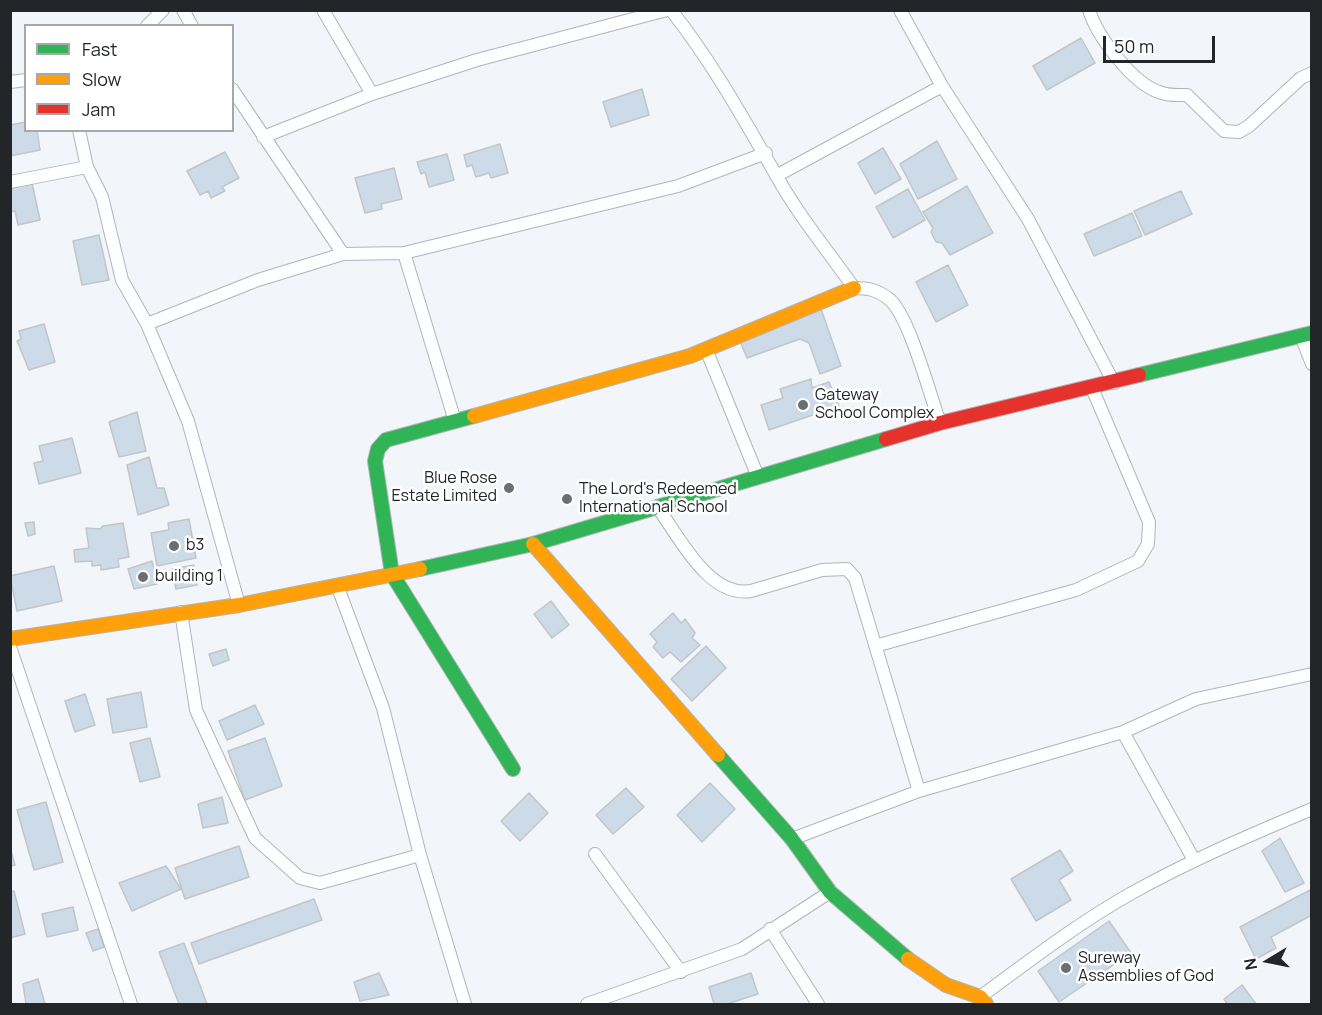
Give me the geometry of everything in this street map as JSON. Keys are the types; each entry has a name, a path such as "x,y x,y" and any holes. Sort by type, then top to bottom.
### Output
{"street":[{"path":"149,24 163,10"},
{"path":"183,10 191,24"},
{"path":"323,10 372,94"},
{"path":"263,137 372,94 477,60 669,10 705,54 766,153 776,176 854,288"},
{"path":"900,10 942,86 1028,219 1114,383"},
{"path":"1089,10 1094,25 1123,65 1152,89 1168,95 1187,95 1224,131 1239,132 1249,126 1301,78 1311,73"},
{"path":"776,176 942,86"},
{"path":"234,92 343,254"},
{"path":"79,132 87,167 102,197 122,280 147,324 188,421 239,605"},
{"path":"147,324 258,280 343,254 404,253 678,186 766,153"},
{"path":"10,182 87,167"},
{"path":"404,253 455,421"},
{"path":"513,769 392,574 375,461 378,449 386,440 690,356 854,288 871,288 890,299 904,321 939,423"},
{"path":"10,639 239,605 533,544 939,423 1114,383 1306,334 1311,364"},
{"path":"706,349 758,477"},
{"path":"875,646 1076,590 1138,561 1148,544 1149,522 1092,388"},
{"path":"658,508 710,578 727,590 739,593 751,591 822,570 847,569 855,578 919,791"},
{"path":"533,544 792,839 830,892 905,957 946,985 983,1001 1077,926 1194,860 1311,808"},
{"path":"338,585 383,708 420,855 465,1005"},
{"path":"181,612 196,710 255,838 300,878 320,884 420,855"},
{"path":"10,646 130,1005"},
{"path":"792,839 919,791 1123,732 1196,699 1311,674"},
{"path":"1123,732 1194,860"},
{"path":"595,854 681,972"},
{"path":"587,1005 742,948 830,892"},
{"path":"770,929 818,1005"}],"building":[{"path":"1081,38 1095,63 1047,90 1033,66"},
{"path":"642,89 649,115 611,127 603,102"},
{"path":"24,122 24,132 37,132 40,150 10,156 10,125"},
{"path":"937,141 957,179 918,199 900,164"},
{"path":"500,144 508,173 491,178 489,173 476,177 472,165 467,167 464,155"},
{"path":"883,148 901,179 875,194 858,163"},
{"path":"225,152 239,178 222,187 225,191 211,198 208,191 200,195 187,171"},
{"path":"447,154 454,180 429,187 425,172 421,174 417,162"},
{"path":"394,168 402,199 381,204 382,209 365,213 355,178"},
{"path":"32,183 40,220 18,225 15,211 10,212 10,188"},
{"path":"967,186 993,233 950,255 942,243 936,242 931,232 933,228 923,212"},
{"path":"908,189 925,220 893,238 876,207"},
{"path":"1181,191 1192,214 1145,235 1134,211"},
{"path":"1132,213 1142,236 1094,256 1084,234"},
{"path":"99,235 109,280 82,285 73,241"},
{"path":"948,265 968,305 936,322 916,282"},
{"path":"821,309 841,366 820,374 809,343 800,339 747,358 740,341"},
{"path":"44,324 55,362 29,370 17,341 21,339 19,331"},
{"path":"811,379 812,388 829,382 839,406 769,430 761,405 783,398 780,389"},
{"path":"137,412 146,451 119,457 109,422"},
{"path":"72,438 81,473 39,484 34,463 43,461 39,446"},
{"path":"149,457 157,488 164,488 169,505 138,515 127,465"},
{"name":"b3","path":"189,519 196,558 157,566 151,533 169,530 168,523"},
{"path":"34,522 35,534 28,536 25,523"},
{"path":"123,523 129,557 118,559 119,567 101,570 101,565 92,566 92,561 75,562 74,550 89,548 86,528 100,529 103,526"},
{"name":"building 1","path":"152,561 157,584 134,589 128,569"},
{"path":"194,565 197,585 176,589 172,569"},
{"path":"54,566 62,601 17,611 10,576"},
{"path":"551,601 569,625 552,638 534,614"},
{"path":"673,613 681,623 685,619 695,633 692,638 700,645 681,662 670,652 663,658 653,647 657,642 650,634"},
{"path":"706,646 726,668 692,701 671,679"},
{"path":"226,649 229,660 213,666 209,654"},
{"path":"141,692 147,727 113,733 107,699"},
{"path":"85,694 95,725 75,732 65,701"},
{"path":"255,705 264,724 227,740 219,721"},
{"path":"150,738 160,777 140,782 130,743"},
{"path":"265,738 282,786 245,800 228,751"},
{"path":"710,783 735,809 702,842 677,815"},
{"path":"626,788 644,807 613,834 596,815"},
{"path":"529,793 548,813 520,841 501,821"},
{"path":"222,797 228,823 203,828 198,804"},
{"path":"46,802 63,862 34,870 17,810"},
{"path":"1280,838 1304,883 1285,892 1262,851"},
{"path":"239,846 249,877 185,899 175,868"},
{"path":"10,847 15,865 10,866"},
{"path":"1060,850 1073,871 1059,880 1071,900 1036,921 1011,879"},
{"path":"166,866 181,889 132,911 119,883"},
{"path":"1312,889 1312,915 1271,937 1276,948 1256,959 1240,927"},
{"path":"14,891 25,934 10,938 10,892"},
{"path":"314,899 322,920 199,964 191,943"},
{"path":"73,907 78,930 47,937 42,914"},
{"path":"1109,921 1131,953 1059,1002 1038,971"},
{"path":"98,929 104,947 93,951 86,933"},
{"path":"184,943 207,1004 179,1004 159,952"},
{"path":"379,973 389,995 360,1001 354,982"},
{"path":"751,973 758,994 727,1004 714,1004 709,987"},
{"path":"38,979 45,1004 26,1004 23,984"},
{"path":"1242,985 1256,1004 1227,1004 1224,999"}],"traffic: fast":[{"path":"1139,375 1312,333"},
{"path":"474,416 386,440 378,449 375,461 392,574 513,769"},
{"path":"420,569 533,544 886,439"},
{"path":"718,755 792,839 830,892 908,959"}],"traffic: slow":[{"path":"474,416 690,356 854,288"},
{"path":"533,544 718,755"},
{"path":"10,639 239,605 420,569"},
{"path":"908,959 946,985 980,997 986,1004"}],"traffic: jam":[{"path":"886,439 940,423 1139,375"}],"place":[{"name":"Gateway School Complex","path":"803,405"},
{"name":"Blue Rose Estate Limited","path":"509,488"},
{"name":"The Lord's Redeemed International School","path":"567,499"},
{"name":"b3","path":"174,546"},
{"name":"building 1","path":"143,577"},
{"name":"Sureway Assemblies of God","path":"1066,968"}]}
